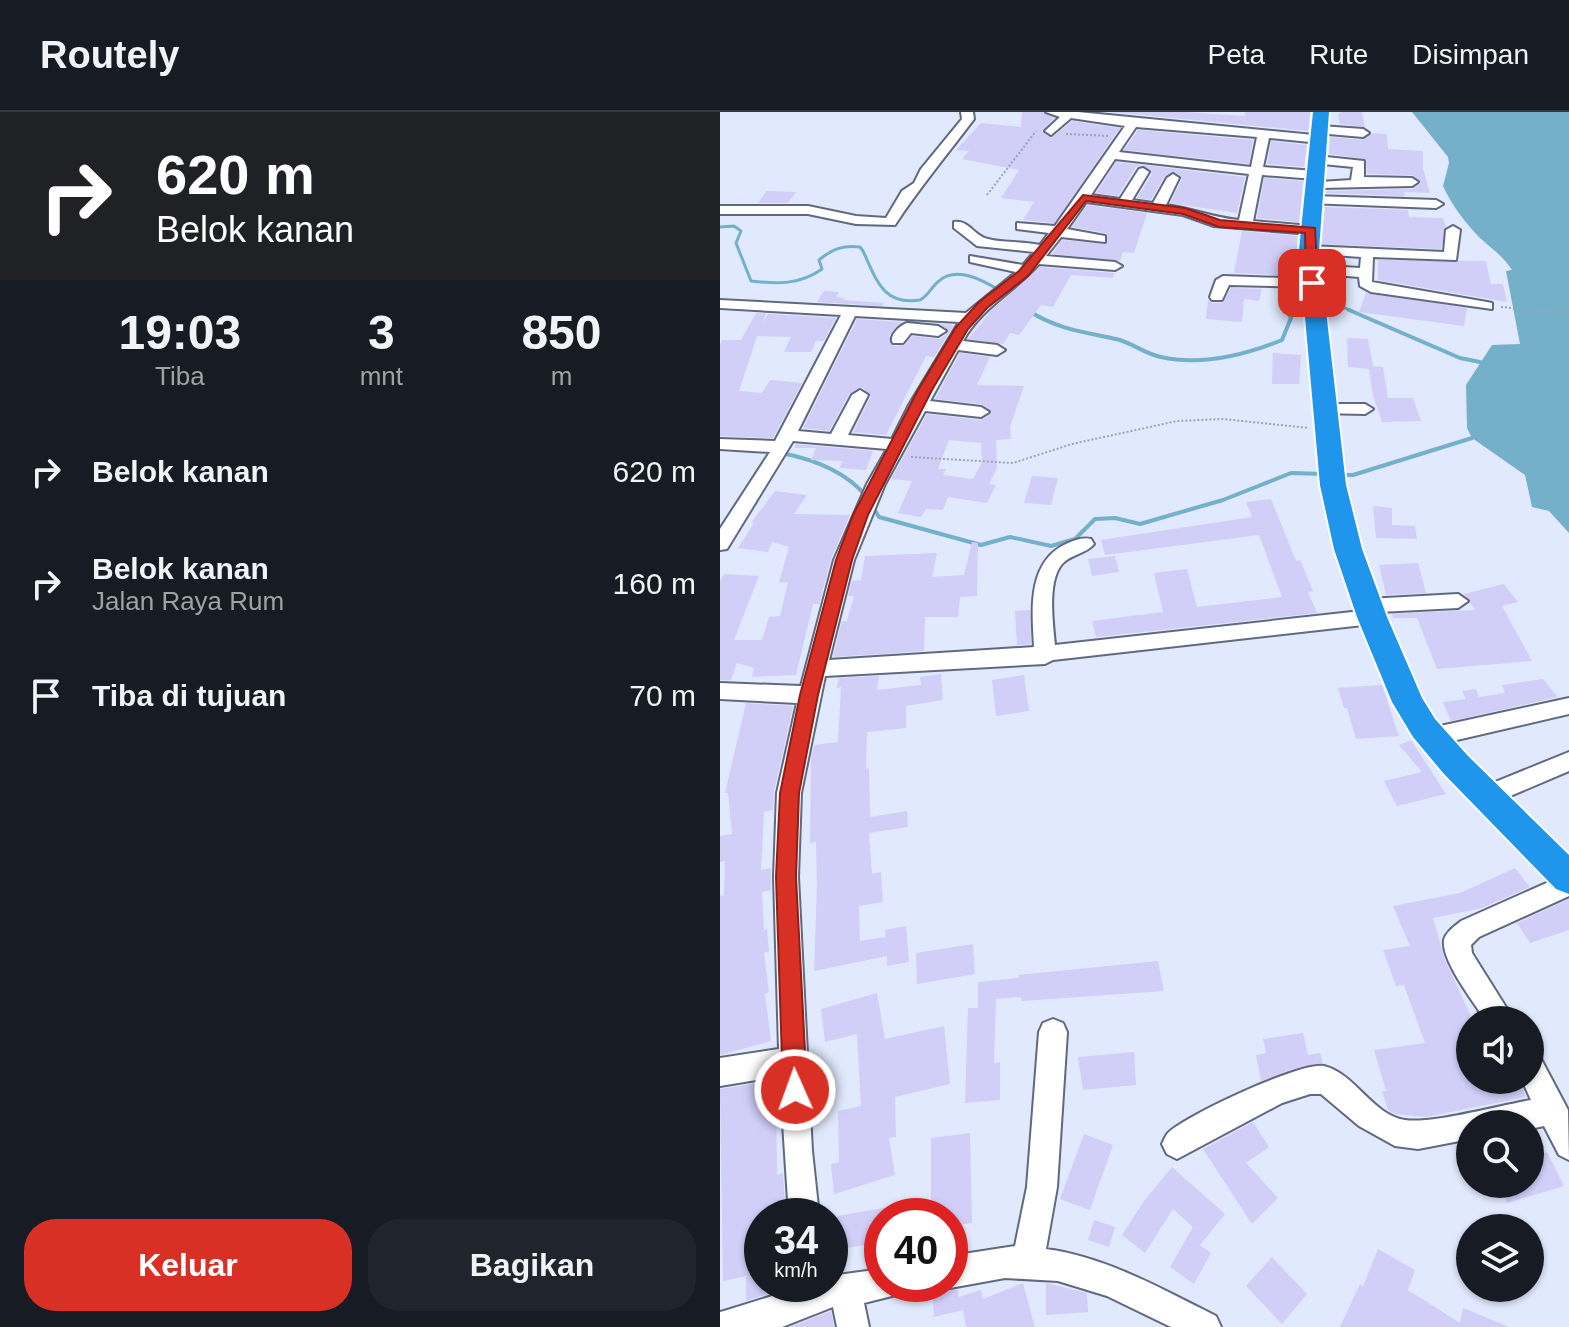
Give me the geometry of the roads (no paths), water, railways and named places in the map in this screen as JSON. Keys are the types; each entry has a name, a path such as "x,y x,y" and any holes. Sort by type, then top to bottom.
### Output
{"highway":[{"path":"1321,127 1311,264 1332,477 1348,549 1408,702 1431,737 1569,878"}],"street":[{"path":"720,210 808,210 856,220 890,222 907,194 919,185 925,172 968,119 967,112"},
{"path":"1051,131 1061,113 1264,135 1321,127 1363,133"},
{"path":"1074,130 1088,117"},
{"path":"802,1198 797,1151 786,877 789,793 809,695 844,560 865,506 917,405 969,318 1035,260 1083,198 1133,123"},
{"path":"1245,225 1264,135"},
{"path":"1116,146 1148,149"},
{"path":"1116,146 1352,185 1357,181 1412,182"},
{"path":"1315,180 1359,163 1357,181"},
{"path":"1124,202 1143,172"},
{"path":"1158,207 1173,178"},
{"path":"1315,180 1436,204"},
{"path":"1083,198 1185,211 1214,222 1245,225 1311,264 1367,273"},
{"path":"959,225 985,244 1015,244 1035,260"},
{"path":"1022,226 1100,239"},
{"path":"1217,297 1223,280 1367,253 1451,257 1453,230"},
{"path":"1367,253 1365,283 1371,288 1487,306"},
{"path":"975,259 1115,266"},
{"path":"720,317 726,304 969,318"},
{"path":"722,536 781,448 851,310"},
{"path":"898,340 907,328 997,350"},
{"path":"837,439 860,395"},
{"path":"917,405 981,412"},
{"path":"1326,419 1365,409"},
{"path":"720,444 781,448 837,439 894,450"},
{"path":"1045,656 1046,577 1054,561 1084,544"},
{"path":"816,668 1045,656 1458,601"},
{"path":"720,691 809,695"},
{"path":"1431,737 1569,706"},
{"path":"1486,796 1569,761"},
{"path":"1491,1006 1460,957 1457,941 1470,929 1569,884"},
{"path":"1028,1262 1042,1187 1053,1032"},
{"path":"720,1072 794,1060"},
{"path":"1177,1144 1256,1100 1313,1079 1323,1080 1334,1087 1383,1129 1398,1135 1413,1136 1456,1128"},
{"path":"1544,1092 1569,1145"},
{"path":"1544,1112 1554,1110"},
{"path":"968,1269 1004,1262 1028,1262 1110,1281 1205,1327"},
{"path":"724,1327 789,1309 803,1302"},
{"path":"837,1302 853,1327"}],"water":[{"path":"1412,112 1569,112 1569,533 1549,511 1532,507 1525,475 1472,438 1467,428 1466,385 1492,345 1520,344 1506,271 1512,270 1455,207 1443,186 1448,157"}],"waterway":[{"path":"720,227 734,226 741,231 736,243 751,281 797,281 822,269 819,260 828,253 843,247 860,247 882,288 897,299 920,300 939,281 954,274 970,276 1001,291"},
{"path":"1288,312 1286,307 1298,292 1306,294"},
{"path":"1320,297 1354,312"},
{"path":"1349,310 1460,358 1480,362"},
{"path":"1029,311 1060,326 1122,341 1155,356 1192,360 1238,354 1282,340 1291,318 1288,312"},
{"path":"1339,475 1353,475 1472,438"},
{"path":"781,453 828,467 866,496"},
{"path":"871,504 879,517 981,545 1010,537 1051,546 1075,539 1095,519 1115,518 1140,524 1223,500 1291,473 1325,474"}]}
